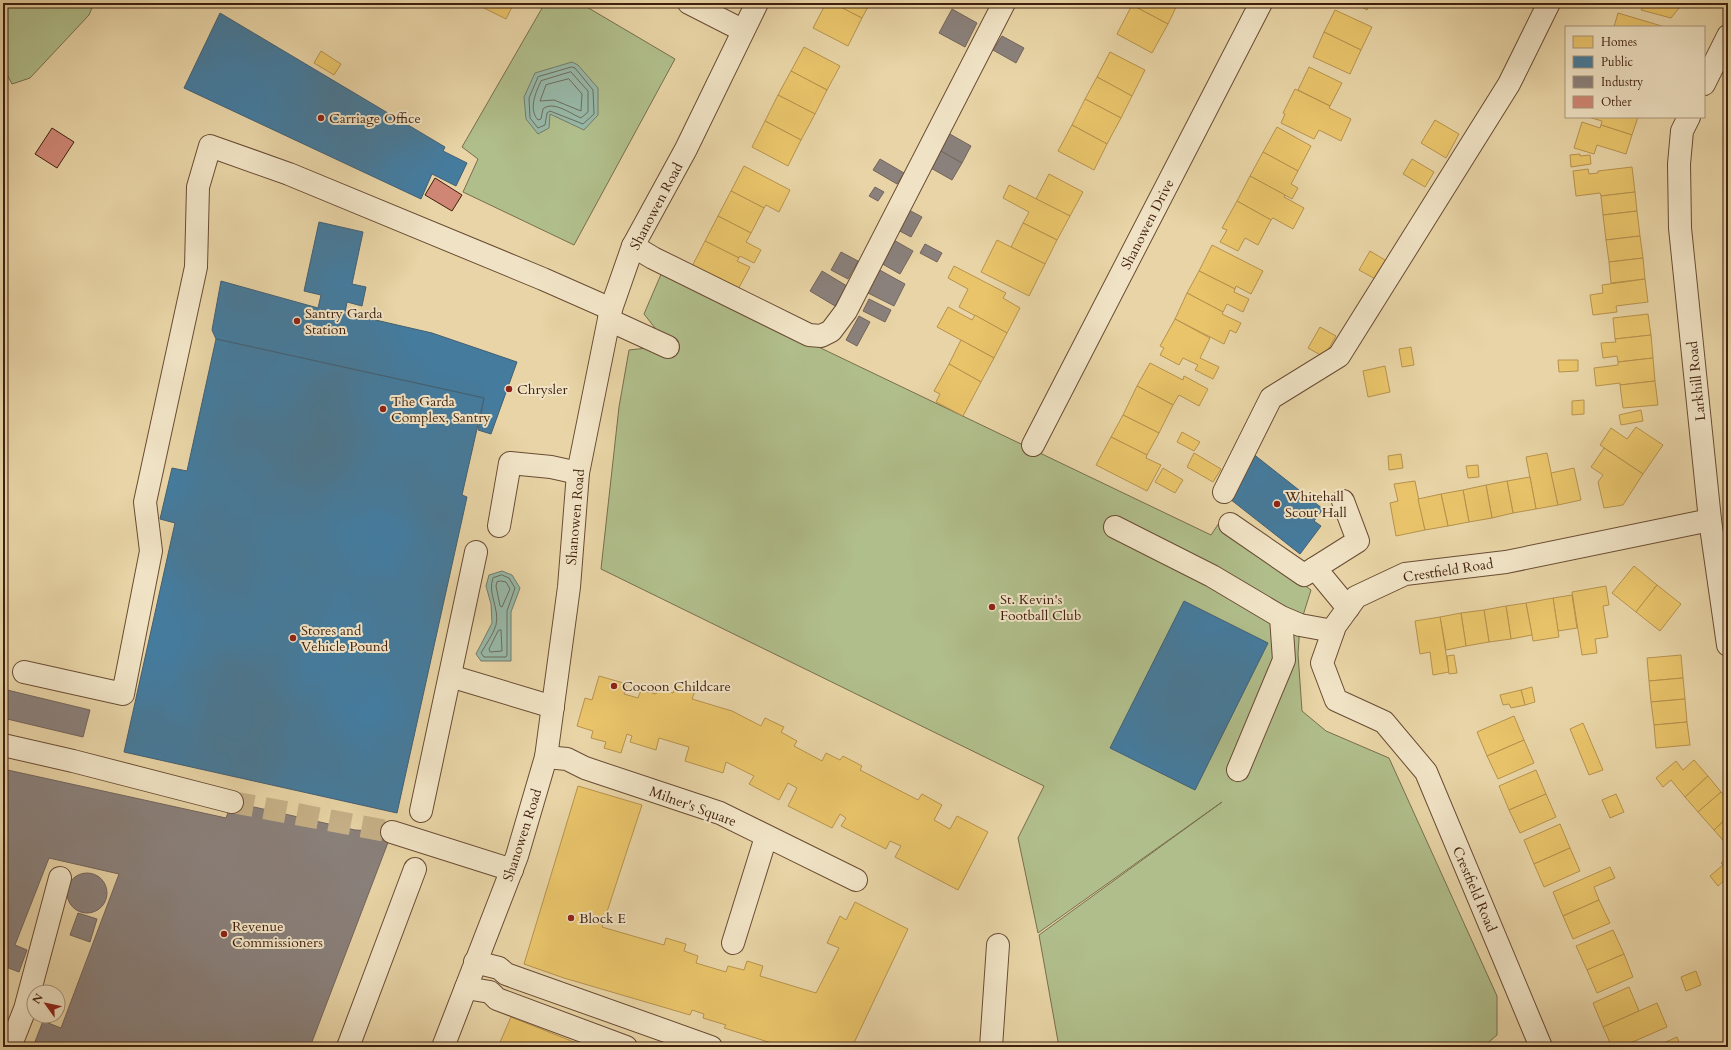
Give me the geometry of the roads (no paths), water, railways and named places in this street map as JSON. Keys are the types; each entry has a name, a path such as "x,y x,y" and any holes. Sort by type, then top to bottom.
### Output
{"street":[{"path":"689,3 742,30"},
{"name":"Shanowen Road","path":"443,1047 517,856 546,757 569,587 578,474 610,314 633,246 686,149 742,30 757,3"},
{"path":"633,246 653,258 809,335 822,336 831,331 846,311 1004,3"},
{"name":"Shanowen Drive","path":"1033,445 1261,3"},
{"path":"1224,492 1272,398 1339,356 1509,84 1549,3"},
{"path":"1705,82 1728,36"},
{"name":"Larkhill Road","path":"1688,118 1682,131 1679,164 1680,228 1710,520 1728,645"},
{"path":"24,672 123,694 151,551 144,502 196,267 198,187 210,146 289,174 543,279 610,314 668,347"},
{"path":"499,526 510,462 551,467 578,474"},
{"path":"1230,524 1304,575 1358,541 1343,501"},
{"name":"Crestfield Road","path":"1541,1047 1426,772 1384,722 1336,700 1322,663 1335,626 1356,597 1405,574 1506,562 1710,520"},
{"path":"1115,527 1212,576 1281,617 1300,625 1333,632"},
{"path":"421,811 476,552"},
{"path":"1315,568 1348,608"},
{"path":"1238,770 1284,660 1281,617"},
{"path":"450,676 553,707"},
{"path":"3,745 232,802"},
{"name":"Milner's Square","path":"546,757 567,759 585,768 720,813 766,837 856,880"},
{"path":"392,832 512,870"},
{"path":"733,943 766,837"},
{"path":"348,1047 415,869"},
{"path":"10,1047 25,1009 60,878"},
{"path":"991,1047 998,945"},
{"path":"475,962 499,968 506,974 712,1047"},
{"path":"466,988 490,992 497,999 626,1047"}],"water":[{"path":"572,62 578,65 598,88 598,115 584,130 550,114 549,128 538,134 526,119 524,97 535,73"},
{"path":"502,571 512,575 520,588 511,612 511,661 481,661 476,654 492,623 491,604 486,586 489,575"}],"tunnel":[{"path":"232,802 392,832"}],"place":[{"name":"Carriage Office","path":"321,118"},
{"name":"Santry Garda Station","path":"297,321"},
{"name":"Chrysler","path":"509,389"},
{"name":"The Garda Complex, Santry","path":"383,409"},
{"name":"Whitehall Scout Hall","path":"1277,504"},
{"name":"St. Kevin's Football Club","path":"992,607"},
{"name":"Stores and Vehicle Pound","path":"293,638"},
{"name":"Cocoon Childcare","path":"614,686"},
{"name":"Block E","path":"571,918"},
{"name":"Revenue Commissioners","path":"224,934"}]}
